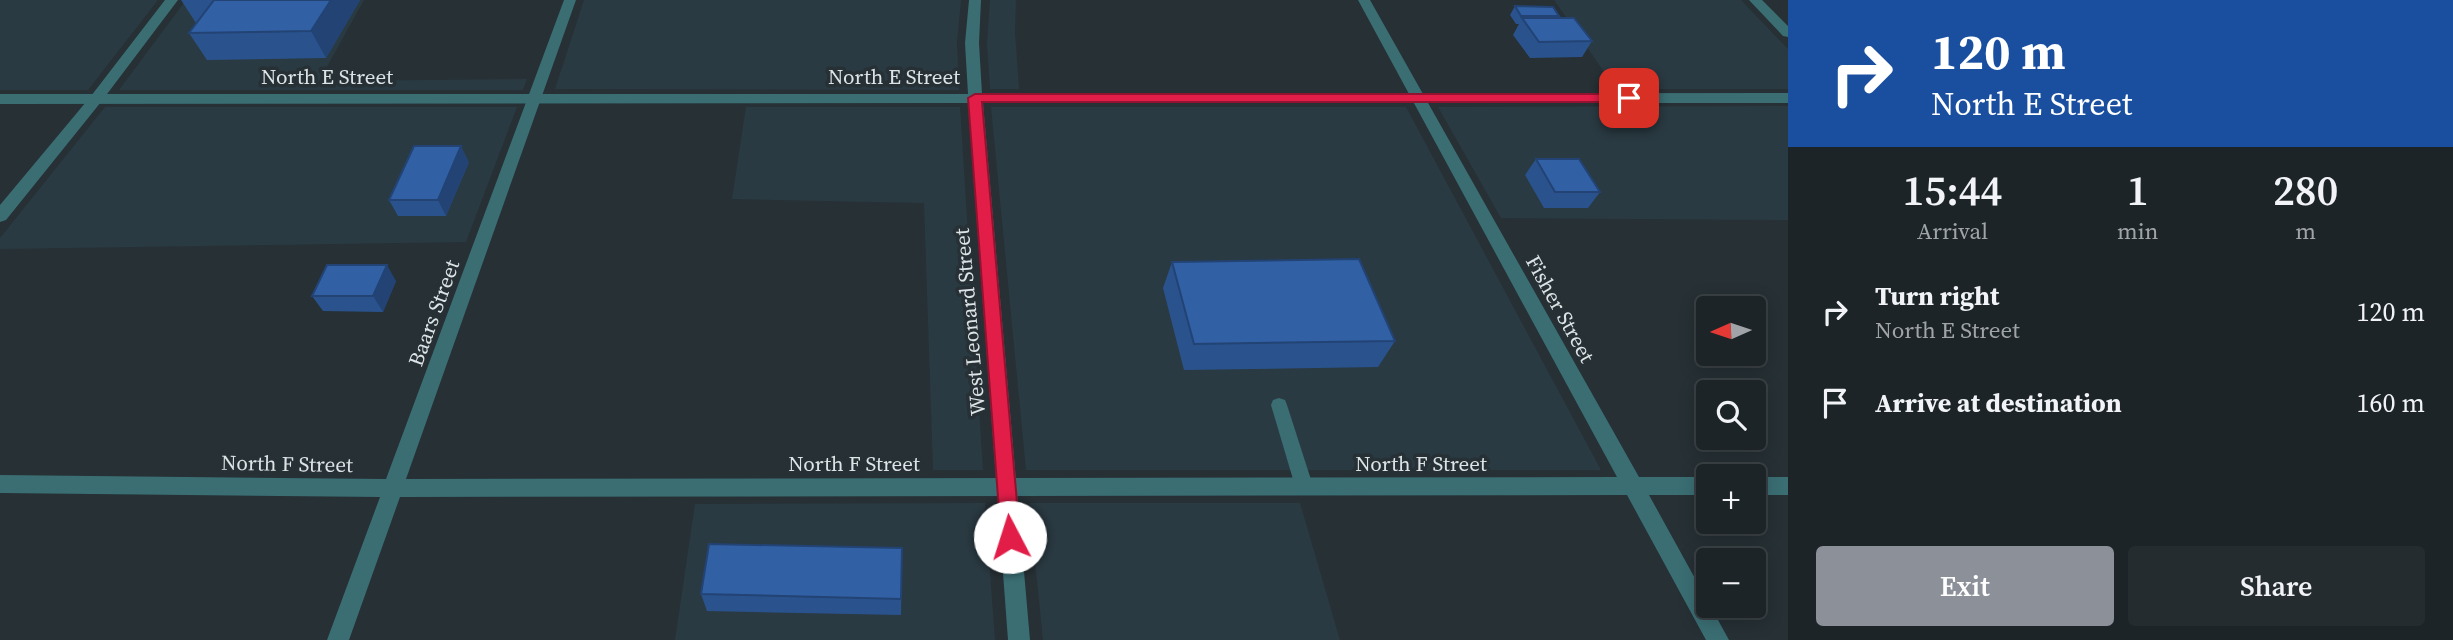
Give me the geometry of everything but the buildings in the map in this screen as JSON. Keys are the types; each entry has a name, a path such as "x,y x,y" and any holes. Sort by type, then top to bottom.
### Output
{"street":[{"path":"0,216 96,99 172,0"},
{"name":"Baars Street","path":"338,640 570,0"},
{"name":"West Leonard Street","path":"975,0 972,43 975,98 1019,640"},
{"name":"Fisher Street","path":"1364,0 1718,640"},
{"path":"1755,0 1788,33"},
{"name":"North E Street","path":"0,99 1788,98"},
{"name":"North F Street","path":"0,484 394,488 1696,486"},
{"path":"1766,486 1788,486"}],"lane":[{"path":"1279,405 1304,486"}],"shaded area":[{"path":"0,0 158,0 88,90 0,90"},
{"path":"186,0 364,0 319,81 527,79 523,90 119,90"},
{"path":"584,0 961,0 957,43 959,90 555,89"},
{"path":"990,0 1016,0 1019,89 990,89 987,43"},
{"path":"1554,0 1741,0 1788,49 1788,89 1616,89"},
{"path":"1788,106 1788,220 1501,218 1438,107"},
{"path":"105,107 517,107 466,242 0,249 0,238"},
{"path":"746,107 960,107 983,470 933,470 924,203 732,199"},
{"path":"991,107 1406,107 1601,470 1026,470"},
{"path":"985,503 995,640 675,640 695,504"},
{"path":"1029,503 1300,503 1340,640 1043,640"}],"route":[{"path":"1010,537 975,98 1629,98"}]}
